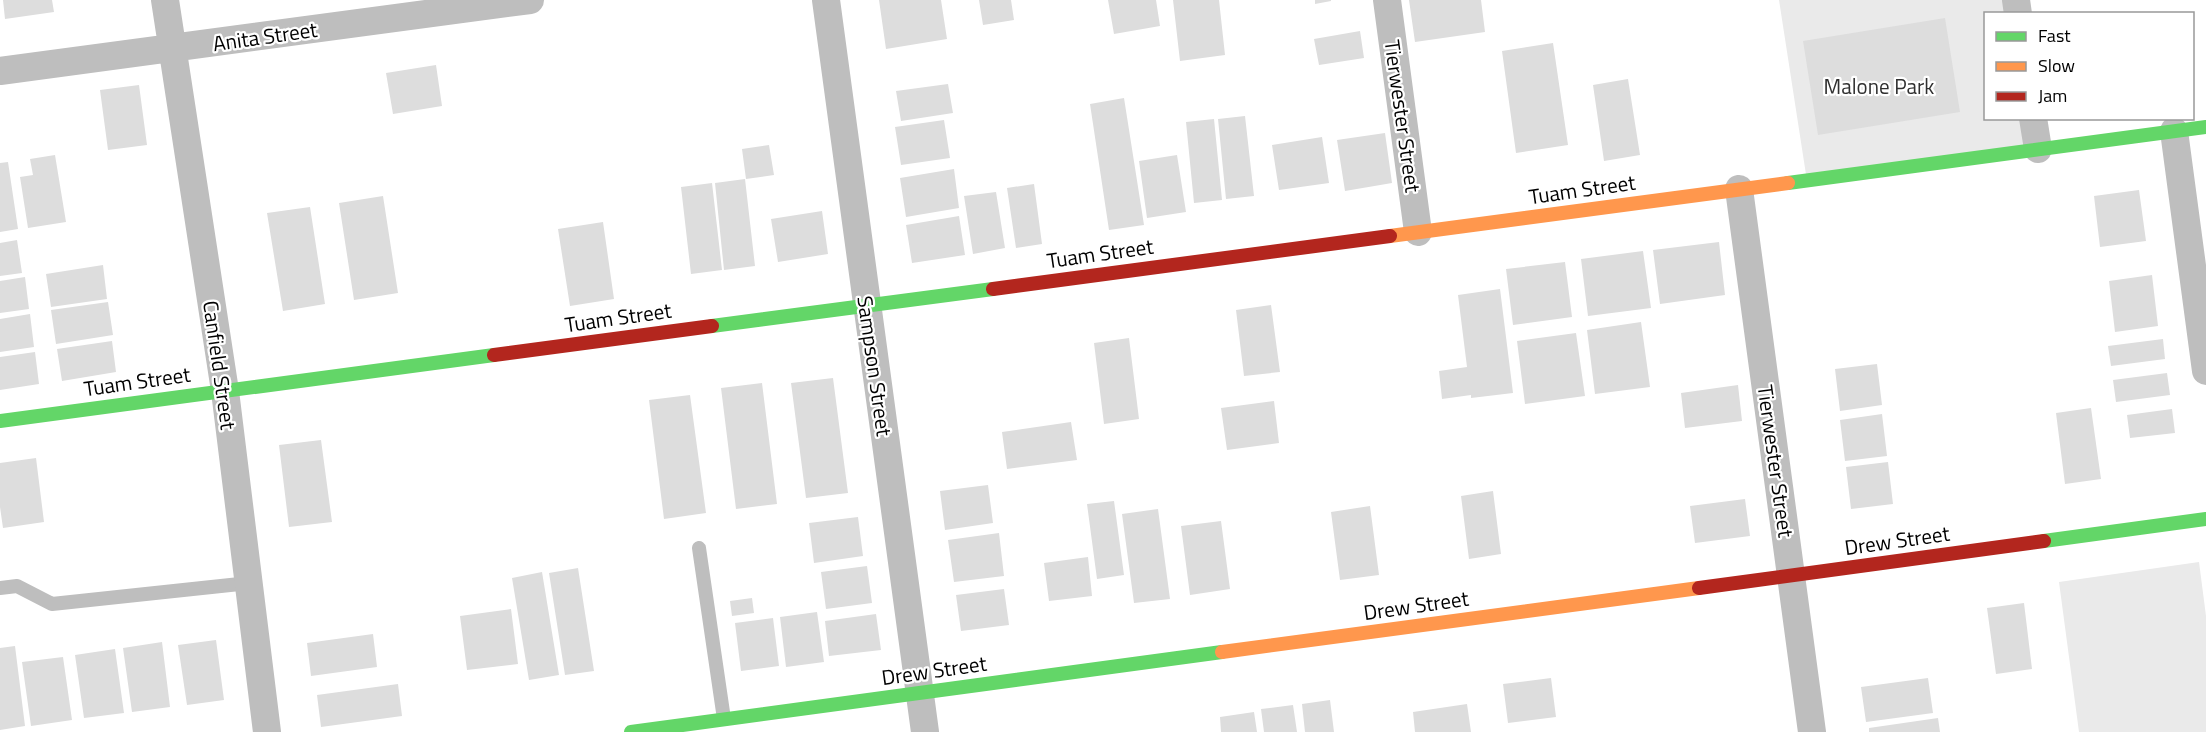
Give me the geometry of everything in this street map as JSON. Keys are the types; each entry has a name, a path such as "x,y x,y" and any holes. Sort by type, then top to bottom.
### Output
{"street":[{"name":"Canfield Street","path":"165,0 225,391 267,732"},
{"name":"Anita Street","path":"0,71 530,0"},
{"name":"Sampson Street","path":"826,0 925,732"},
{"name":"Tierwester Street","path":"1387,0 1418,232"},
{"path":"2033,120 2038,149"},
{"name":"Tuam Street","path":"0,421 2206,127"},
{"path":"2174,131 2206,371"},
{"name":"Tierwester Street","path":"1739,189 1812,732"},
{"name":"Drew Street","path":"631,732 2206,519"}],"lane":[{"path":"699,548 724,719"},
{"path":"0,588 17,586 52,604 249,583"}],"green space":[{"name":"Malone Park","path":"1779,0 2016,0 2018,12 1984,12 1984,120 2033,120 2038,149 1807,181"},
{"path":"2199,562 2206,616 2206,732 2079,732 2059,582"}],"building":[{"path":"3,0 52,0 54,12 5,19"},
{"path":"879,0 941,0 947,39 886,49"},
{"path":"979,0 1011,0 1014,20 983,25"},
{"path":"1108,0 1156,0 1160,26 1114,34"},
{"path":"1173,0 1219,0 1225,55 1180,61"},
{"path":"1315,0 1331,0 1331,1 1315,4"},
{"path":"1409,0 1481,0 1485,32 1415,42"},
{"path":"1945,18 1960,112 1818,135 1803,41"},
{"path":"1360,31 1364,58 1319,65 1314,39"},
{"path":"1553,43 1568,145 1516,153 1502,51"},
{"path":"436,65 442,106 393,114 386,73"},
{"path":"1628,79 1640,155 1604,161 1593,85"},
{"path":"948,84 953,113 901,121 896,91"},
{"path":"139,85 147,145 108,150 100,90"},
{"path":"1124,98 1144,225 1109,230 1090,104"},
{"path":"1245,116 1254,196 1226,199 1218,119"},
{"path":"1214,119 1222,200 1194,203 1186,122"},
{"path":"944,120 950,158 901,165 895,127"},
{"path":"1385,133 1392,183 1345,191 1337,140"},
{"path":"1322,137 1329,183 1279,190 1272,145"},
{"path":"769,145 774,175 746,179 742,149"},
{"path":"55,155 66,222 28,228 20,177 33,175 30,159"},
{"path":"1177,155 1186,212 1147,218 1139,161"},
{"path":"8,162 18,229 0,232 0,163"},
{"path":"954,169 959,208 906,217 900,178"},
{"path":"745,179 755,266 724,270 715,183"},
{"path":"712,183 722,270 691,274 681,187"},
{"path":"1034,184 1042,244 1016,248 1007,188"},
{"path":"2139,190 2146,241 2100,247 2094,196"},
{"path":"996,192 1005,248 973,254 964,196"},
{"path":"383,196 398,293 354,300 339,203"},
{"path":"310,207 325,304 283,311 267,213"},
{"path":"822,211 828,254 778,262 771,219"},
{"path":"959,216 965,255 912,263 906,225"},
{"path":"603,222 614,299 570,306 558,229"},
{"path":"17,240 22,273 0,276 0,243"},
{"path":"1719,242 1725,295 1660,304 1653,250"},
{"path":"1643,251 1651,308 1588,316 1581,259"},
{"path":"1565,262 1572,317 1513,325 1506,269"},
{"path":"103,265 107,299 51,307 46,274"},
{"path":"2152,275 2158,326 2115,332 2109,281"},
{"path":"25,277 29,309 0,313 0,281"},
{"path":"1500,289 1513,393 1442,399 1439,371 1467,367 1458,295"},
{"path":"108,302 113,335 56,344 51,310"},
{"path":"1271,305 1280,372 1244,376 1236,310"},
{"path":"30,314 34,347 0,352 0,319"},
{"path":"1641,322 1650,387 1595,394 1587,330"},
{"path":"1576,333 1585,396 1525,404 1517,341"},
{"path":"1129,338 1139,419 1104,424 1094,343"},
{"path":"2163,339 2165,359 2111,366 2108,346"},
{"path":"112,341 116,372 62,381 57,349"},
{"path":"35,352 39,384 0,390 0,357"},
{"path":"1877,364 1882,405 1840,411 1835,369"},
{"path":"2167,373 2170,395 2116,402 2113,380"},
{"path":"833,378 848,493 806,498 791,383"},
{"path":"762,383 777,504 736,509 721,388"},
{"path":"1738,385 1742,421 1685,428 1681,393"},
{"path":"690,395 706,513 664,519 649,400"},
{"path":"1274,401 1279,443 1227,450 1221,408"},
{"path":"2091,408 2101,479 2065,484 2056,413"},
{"path":"2172,409 2175,433 2130,438 2127,415"},
{"path":"1882,414 1887,456 1845,461 1840,420"},
{"path":"1071,422 1077,460 1007,469 1002,432"},
{"path":"321,440 332,522 289,527 279,445"},
{"path":"36,458 44,522 3,528 0,507 0,463"},
{"path":"1888,462 1893,504 1851,509 1846,467"},
{"path":"988,485 993,523 945,530 940,491"},
{"path":"1493,491 1501,554 1469,559 1461,496"},
{"path":"1745,499 1750,536 1695,543 1690,506"},
{"path":"1114,501 1124,575 1097,579 1087,504"},
{"path":"1370,506 1379,575 1340,580 1331,512"},
{"path":"1158,509 1170,599 1134,603 1122,514"},
{"path":"858,517 863,556 814,563 809,523"},
{"path":"1221,521 1230,589 1190,595 1181,526"},
{"path":"999,533 1004,576 954,582 948,540"},
{"path":"1088,557 1092,596 1049,601 1044,563"},
{"path":"867,566 872,603 826,609 821,572"},
{"path":"578,568 594,671 565,675 549,573"},
{"path":"542,572 559,675 529,680 512,578"},
{"path":"1004,589 1009,625 961,631 956,595"},
{"path":"752,598 754,613 732,616 730,601"},
{"path":"2024,603 2032,669 1996,674 1987,608"},
{"path":"511,609 518,664 467,670 460,616"},
{"path":"817,612 824,662 786,667 780,617"},
{"path":"876,614 881,650 829,656 825,621"},
{"path":"773,618 779,666 741,671 735,623"},
{"path":"373,634 377,667 311,676 307,643"},
{"path":"216,640 224,700 187,705 178,645"},
{"path":"162,642 170,707 132,712 123,648"},
{"path":"15,646 25,726 0,730 0,648"},
{"path":"115,649 124,713 84,718 75,655"},
{"path":"63,657 72,720 31,726 22,662"},
{"path":"1551,678 1556,717 1508,723 1503,684"},
{"path":"1928,678 1933,713 1866,722 1861,687"},
{"path":"398,684 402,716 321,727 317,695"},
{"path":"1330,700 1334,732 1305,732 1302,704"},
{"path":"1467,704 1471,732 1415,732 1413,712"},
{"path":"1293,705 1297,732 1264,732 1261,709"},
{"path":"1254,712 1257,732 1221,732 1220,717"},
{"path":"1938,718 1940,732 1869,732 1869,728"}],"traffic: fast":[{"path":"1788,183 2206,127"},
{"path":"712,326 993,289"},
{"path":"0,421 494,355"},
{"path":"2044,541 2206,519"},
{"path":"631,732 1222,652"}],"traffic: slow":[{"path":"1390,236 1788,183"},
{"path":"1222,652 1699,588"}],"traffic: jam":[{"path":"993,289 1390,236"},
{"path":"494,355 712,326"},
{"path":"1699,588 2044,541"}]}
